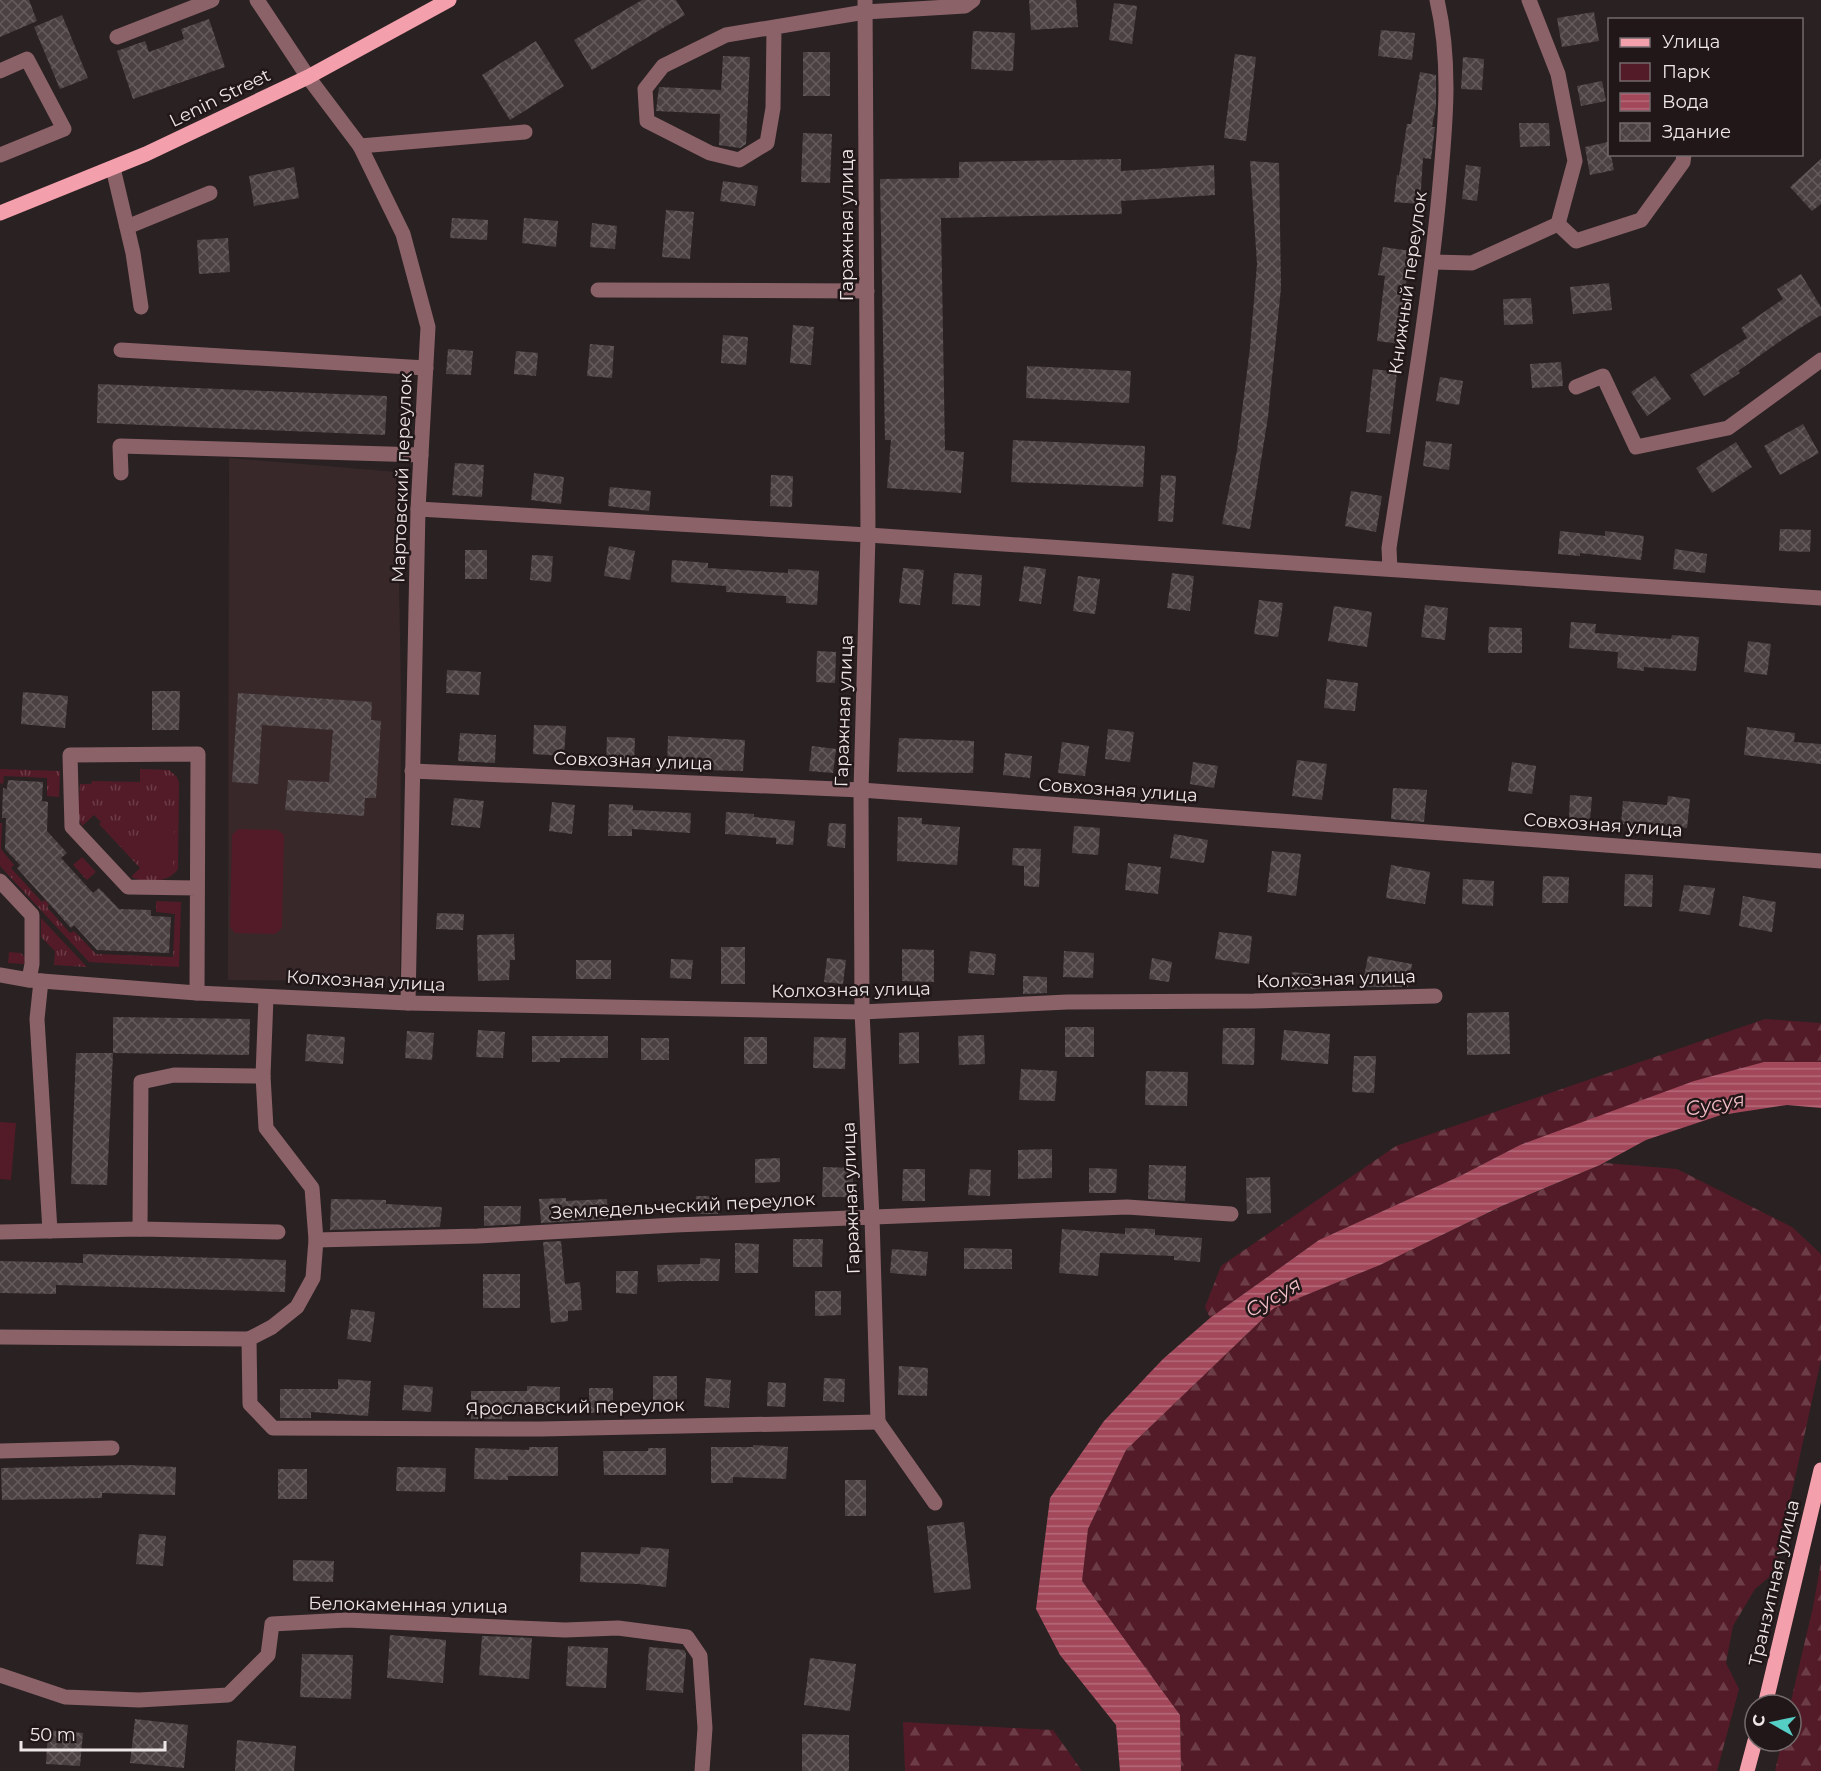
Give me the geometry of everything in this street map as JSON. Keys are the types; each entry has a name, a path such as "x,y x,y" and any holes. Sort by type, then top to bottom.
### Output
{"main road":[{"name":"Lenin Street","path":"0,213 114,168 308,77 449,0"},
{"name":"Транзитная улица","path":"1768,1693 1821,1470"},
{"path":"1747,1771 1752,1753"}],"street":[{"path":"117,37 212,0"},
{"name":"Мартовский переулок","path":"258,0 308,77 360,146 402,234 428,327 418,509 408,1004"},
{"path":"774,27 773,108 767,143 739,160 710,153 647,121 645,89 663,66 726,35 774,27 865,6 965,6 973,0"},
{"name":"Книжный переулок","path":"1390,569 1389,548 1433,261 1447,110 1442,23 1437,0"},
{"path":"1529,0 1558,74 1575,161 1558,224"},
{"name":"Гаражная улица","path":"865,6 868,535 861,790 862,1012 872,1216 878,1422"},
{"path":"0,71 27,59 64,129 0,155"},
{"path":"360,146 525,132"},
{"path":"1558,224 1576,241 1641,220 1683,162 1684,156"},
{"path":"114,168 133,253 141,307"},
{"path":"127,227 210,193"},
{"path":"1433,261 1473,263 1558,224"},
{"path":"598,290 867,291"},
{"path":"121,350 426,368"},
{"path":"1576,387 1603,376 1636,447 1728,428 1821,360"},
{"path":"121,473 120,446 421,456"},
{"path":"418,509 868,535 1821,598"},
{"path":"196,993 197,888 198,754 70,754 72,827 128,887 197,888"},
{"name":"Совхозная улица","path":"412,771 861,790 1821,861"},
{"path":"0,881 32,915 32,964 35,980 50,1231"},
{"name":"Колхозная улица","path":"0,975 196,993 408,1004 862,1012 1067,1002 1254,1001 1435,996"},
{"path":"0,1337 249,1339 272,1327 297,1307 313,1278 316,1240 312,1188 266,1128 263,1076 266,997"},
{"path":"140,1229 141,1082 174,1075 263,1076"},
{"name":"Земледельческий переулок","path":"316,1240 478,1236 872,1216 1127,1207 1231,1214"},
{"path":"0,1232 140,1229 278,1232"},
{"name":"Ярославский переулок","path":"249,1339 250,1404 273,1428 541,1429 878,1422"},
{"path":"878,1422 935,1503"},
{"path":"0,1451 112,1448"},
{"name":"Белокаменная улица","path":"0,1675 65,1697 139,1700 228,1695 268,1655 272,1624 347,1620 566,1630 618,1628 687,1637 700,1656 705,1728 702,1771"}],"shaded area":[{"path":"229,458 397,472 401,694 400,981 228,980"}],"green space":[{"path":"0,769 60,771 59,797 47,796 47,778 4,776 3,784 0,783"},
{"path":"140,769 169,770 177,777 179,783 178,869 163,880 143,881 131,877 140,868 99,824 101,822 94,815 82,826 78,817 80,784 91,784 92,781 140,782"},
{"path":"0,823 2,823 1,849 14,865 11,868 42,902 45,900 49,905 47,907 70,933 74,931 96,954 173,957 175,914 156,912 156,901 181,902 179,967 89,962 0,866"},
{"path":"174,828 173,869 165,876 144,875 145,831 160,832"},
{"path":"238,829 278,830 284,835 282,928 275,934 235,933 230,927 232,835"},
{"path":"82,857 96,872 87,880 73,865"},
{"path":"41,918 87,967 54,965 55,951 41,937"},
{"path":"9,952 21,953 25,958 24,964 8,963"},
{"path":"1765,1019 1821,1023 1821,1062 1764,1062 1520,1145 1460,1176 1319,1240 1210,1318 1205,1307 1221,1266 1396,1146"},
{"path":"0,1122 16,1123 11,1180 0,1179"},
{"path":"1605,1163 1677,1169 1792,1227 1821,1254 1821,1360 1774,1573 1755,1589 1733,1626 1726,1663 1739,1689 1717,1771 1181,1771 1180,1715 1082,1581 1088,1529 1126,1450 1274,1308 1380,1265 1503,1206"},
{"path":"1821,1562 1821,1771 1775,1771 1779,1753 1803,1753 1803,1693 1793,1693"},
{"path":"903,1722 1053,1730 1082,1771 905,1771"}],"water":[{"name":"Сусуя","path":"1764,1062 1821,1062 1821,1108 1787,1105 1721,1115 1646,1140 1600,1165 1502,1206 1380,1265 1274,1308 1126,1450 1088,1529 1082,1581 1180,1715 1181,1771 1120,1771 1116,1725 1060,1655 1036,1609 1050,1498 1104,1421 1163,1359 1210,1318 1319,1240 1460,1176 1520,1145 1694,1081"}],"building":[{"path":"0,0 29,0 37,21 0,37"},
{"path":"642,0 676,0 685,15 592,70 574,40"},
{"path":"1029,0 1076,0 1078,27 1031,30"},
{"path":"1114,3 1137,6 1132,44 1109,40"},
{"path":"1594,12 1599,41 1562,47 1557,18"},
{"path":"62,15 88,78 60,89 34,27"},
{"path":"209,19 225,67 133,99 117,51 145,41 149,52 184,39 181,29"},
{"path":"1381,30 1415,33 1412,60 1378,56"},
{"path":"973,31 1015,33 1013,71 971,69"},
{"path":"536,41 564,86 510,120 482,75"},
{"path":"803,52 830,52 830,96 803,96"},
{"path":"1235,54 1256,57 1246,141 1224,138"},
{"path":"723,56 750,57 746,144 740,148 719,145 720,114 656,111 659,87 721,90"},
{"path":"1463,57 1484,59 1482,90 1461,89"},
{"path":"1420,72 1436,75 1436,106 1432,127 1435,127 1431,159 1423,158 1420,204 1394,202 1407,124 1411,124"},
{"path":"1602,81 1606,101 1581,106 1577,86"},
{"path":"1519,123 1549,123 1550,146 1520,147"},
{"path":"803,133 832,134 830,183 801,182"},
{"path":"1608,142 1608,156 1611,156 1614,170 1590,175 1585,147"},
{"path":"1121,159 1121,171 1214,165 1215,195 1121,201 1122,214 941,218 945,450 964,452 961,493 887,488 891,440 885,440 880,179 959,178 959,162"},
{"path":"1821,159 1821,204 1812,211 1790,187"},
{"path":"1250,161 1279,163 1281,288 1268,417 1250,529 1222,524 1237,450 1250,348 1257,264"},
{"path":"1466,165 1481,167 1477,201 1462,199"},
{"path":"294,167 299,198 254,206 249,176"},
{"path":"723,181 758,186 755,206 720,201"},
{"path":"666,210 694,212 690,259 662,257"},
{"path":"452,218 488,220 487,240 450,238"},
{"path":"524,218 558,221 556,247 522,243"},
{"path":"592,223 617,226 615,249 590,247"},
{"path":"228,238 230,272 199,274 197,240"},
{"path":"1383,247 1411,251 1403,304 1406,305 1401,344 1377,341 1385,276 1378,275"},
{"path":"1801,274 1821,307 1821,315 1704,396 1690,375 1747,338 1741,328 1783,299 1777,289"},
{"path":"1609,283 1612,310 1573,314 1570,287"},
{"path":"1531,298 1533,324 1504,325 1503,299"},
{"path":"793,325 814,327 811,365 790,363"},
{"path":"723,335 748,337 746,365 721,363"},
{"path":"590,344 614,346 612,378 587,376"},
{"path":"448,349 473,351 471,375 446,374"},
{"path":"516,351 538,353 536,376 514,374"},
{"path":"1561,362 1563,386 1532,388 1530,364"},
{"path":"1027,366 1131,371 1129,403 1026,398"},
{"path":"1373,369 1397,372 1390,434 1366,432"},
{"path":"1655,376 1671,399 1647,416 1631,392"},
{"path":"1440,377 1463,381 1459,405 1436,401"},
{"path":"98,384 387,396 385,435 97,423"},
{"path":"1803,424 1819,453 1780,475 1764,446"},
{"path":"1013,440 1145,446 1143,487 1011,482"},
{"path":"1426,441 1452,444 1449,470 1423,466"},
{"path":"1736,442 1752,467 1712,493 1696,468"},
{"path":"455,463 484,465 482,497 452,495"},
{"path":"534,473 564,477 561,504 531,500"},
{"path":"771,475 793,476 792,507 770,506"},
{"path":"1161,475 1176,476 1173,522 1158,521"},
{"path":"610,487 651,491 649,511 608,506"},
{"path":"1351,491 1382,496 1376,532 1345,526"},
{"path":"1780,529 1811,530 1810,552 1779,551"},
{"path":"1560,531 1605,536 1605,531 1644,536 1641,560 1580,553 1580,556 1558,554"},
{"path":"609,546 635,551 630,580 604,576"},
{"path":"1675,549 1707,554 1705,573 1673,569"},
{"path":"465,550 487,550 487,579 465,579"},
{"path":"532,555 553,556 551,582 530,580"},
{"path":"672,560 708,563 708,568 788,573 788,569 819,571 817,605 786,603 786,596 726,592 726,586 671,582"},
{"path":"1024,566 1046,569 1041,604 1019,601"},
{"path":"903,568 924,570 920,605 899,603"},
{"path":"954,573 982,575 980,606 952,604"},
{"path":"1172,573 1194,576 1190,611 1167,608"},
{"path":"1078,576 1100,579 1095,614 1073,611"},
{"path":"1259,600 1283,603 1278,637 1254,634"},
{"path":"1425,605 1448,608 1445,640 1421,637"},
{"path":"1334,606 1372,612 1367,647 1328,641"},
{"path":"1571,622 1596,624 1595,633 1671,639 1672,635 1699,637 1696,671 1644,667 1644,671 1617,668 1618,652 1569,648"},
{"path":"1489,627 1522,628 1522,653 1488,653"},
{"path":"1748,641 1771,644 1767,675 1744,672"},
{"path":"817,651 836,652 835,683 816,682"},
{"path":"447,670 481,672 479,695 446,693"},
{"path":"1327,679 1358,683 1355,711 1324,708"},
{"path":"152,691 180,691 179,730 152,730"},
{"path":"23,692 68,696 65,728 21,724"},
{"path":"238,693 372,702 371,720 381,721 376,798 365,798 364,816 285,810 288,780 329,782 333,730 262,725 258,784 232,782"},
{"path":"534,725 566,726 564,756 533,754"},
{"path":"1747,727 1795,733 1794,742 1821,744 1821,764 1744,755"},
{"path":"1108,729 1134,732 1130,762 1105,759"},
{"path":"460,733 496,735 495,763 458,761"},
{"path":"668,736 745,740 743,771 667,769"},
{"path":"607,737 635,738 634,765 606,763"},
{"path":"899,738 974,741 973,773 897,772"},
{"path":"1062,742 1089,746 1085,776 1058,773"},
{"path":"812,746 836,749 833,773 809,771"},
{"path":"1005,753 1032,756 1030,778 1003,775"},
{"path":"1297,760 1327,764 1322,800 1292,796"},
{"path":"1193,762 1218,766 1214,788 1190,784"},
{"path":"1512,762 1536,766 1532,794 1508,791"},
{"path":"8,780 43,782 42,801 48,802 47,831 67,853 61,858 93,893 99,888 119,909 151,910 151,916 171,917 169,953 97,950 74,925 71,928 17,868 20,865 5,849 6,818 2,818 3,788 7,789"},
{"path":"1393,788 1427,790 1424,822 1391,819"},
{"path":"1570,795 1592,797 1590,820 1569,818"},
{"path":"1668,796 1690,799 1687,828 1639,822 1638,825 1621,824 1623,801 1667,805"},
{"path":"454,798 484,801 480,828 451,825"},
{"path":"552,802 575,805 572,834 549,831"},
{"path":"609,804 633,805 633,810 691,813 690,833 632,829 632,836 608,836"},
{"path":"726,812 795,821 793,845 776,844 776,838 725,834"},
{"path":"898,817 922,818 922,824 960,827 957,865 897,861"},
{"path":"829,823 846,824 845,848 827,846"},
{"path":"1074,826 1100,828 1098,855 1072,853"},
{"path":"1174,834 1208,840 1204,863 1170,858"},
{"path":"1013,848 1041,849 1039,887 1024,886 1024,866 1012,865"},
{"path":"1272,851 1301,854 1296,896 1267,892"},
{"path":"1128,863 1161,867 1158,894 1125,890"},
{"path":"1391,865 1430,872 1425,904 1386,898"},
{"path":"1625,874 1653,875 1652,907 1624,906"},
{"path":"1543,876 1569,877 1568,903 1542,903"},
{"path":"1463,879 1494,881 1493,906 1462,904"},
{"path":"1684,885 1715,888 1710,915 1679,911"},
{"path":"1743,896 1776,902 1772,932 1739,926"},
{"path":"437,913 464,914 463,930 436,929"},
{"path":"1219,932 1252,936 1249,964 1215,959"},
{"path":"514,934 515,960 510,960 509,980 478,981 477,935"},
{"path":"721,947 745,947 745,984 721,984"},
{"path":"902,949 934,950 934,982 902,981"},
{"path":"970,951 996,954 994,975 968,973"},
{"path":"1064,951 1094,953 1093,978 1063,977"},
{"path":"1368,956 1412,964 1408,987 1362,987"},
{"path":"827,958 846,960 843,984 824,982"},
{"path":"1152,958 1172,962 1169,982 1149,979"},
{"path":"671,959 693,960 691,979 670,978"},
{"path":"576,960 611,960 611,979 576,979"},
{"path":"1292,972 1323,975 1321,989 1291,990"},
{"path":"1023,976 1047,977 1047,993 1023,994"},
{"path":"1509,1012 1510,1054 1467,1055 1467,1013"},
{"path":"113,1017 250,1019 249,1055 113,1053"},
{"path":"1065,1027 1094,1027 1094,1057 1065,1057"},
{"path":"1223,1028 1255,1028 1254,1065 1222,1064"},
{"path":"478,1030 505,1032 503,1058 476,1057"},
{"path":"1284,1030 1330,1034 1328,1064 1281,1060"},
{"path":"407,1031 434,1033 432,1060 405,1058"},
{"path":"919,1032 919,1063 899,1064 899,1033"},
{"path":"307,1034 345,1037 343,1064 305,1061"},
{"path":"984,1035 985,1064 959,1065 958,1036"},
{"path":"532,1036 608,1036 608,1058 560,1058 560,1062 532,1062"},
{"path":"744,1037 767,1037 767,1064 744,1064"},
{"path":"814,1037 846,1038 845,1069 813,1068"},
{"path":"641,1038 669,1038 669,1060 641,1060"},
{"path":"76,1053 113,1053 107,1185 71,1184"},
{"path":"1354,1056 1376,1056 1374,1093 1352,1092"},
{"path":"1021,1069 1057,1071 1055,1101 1019,1100"},
{"path":"1146,1071 1188,1072 1187,1106 1145,1105"},
{"path":"1052,1149 1052,1178 1018,1179 1018,1150"},
{"path":"780,1158 780,1182 755,1183 755,1159"},
{"path":"1149,1165 1186,1166 1185,1201 1148,1199"},
{"path":"823,1167 853,1168 853,1197 822,1197"},
{"path":"1089,1168 1117,1169 1116,1193 1089,1193"},
{"path":"903,1169 925,1169 925,1201 902,1201"},
{"path":"970,1169 991,1170 990,1196 968,1195"},
{"path":"1270,1177 1271,1213 1247,1214 1246,1178"},
{"path":"696,1196 718,1196 718,1214 695,1214"},
{"path":"566,1198 566,1201 607,1199 608,1219 541,1223 539,1199"},
{"path":"331,1199 386,1200 386,1204 442,1207 440,1227 330,1230"},
{"path":"484,1206 521,1206 520,1224 484,1226"},
{"path":"1125,1228 1155,1229 1155,1235 1202,1238 1200,1262 1174,1260 1174,1256 1100,1253 1098,1276 1059,1273 1062,1229 1125,1234"},
{"path":"793,1239 823,1239 822,1267 793,1267"},
{"path":"561,1241 565,1284 580,1282 582,1310 568,1311 568,1321 551,1323 543,1242"},
{"path":"735,1243 759,1244 758,1273 735,1273"},
{"path":"964,1248 1012,1249 1012,1269 964,1269"},
{"path":"892,1249 928,1252 926,1276 890,1273"},
{"path":"83,1254 286,1260 285,1292 56,1285 56,1294 0,1293 0,1261 83,1263"},
{"path":"700,1258 720,1259 719,1281 658,1282 657,1265 700,1264"},
{"path":"616,1271 638,1271 637,1294 616,1293"},
{"path":"483,1274 520,1274 520,1308 483,1308"},
{"path":"815,1291 841,1291 841,1315 815,1316"},
{"path":"351,1309 375,1312 371,1342 347,1339"},
{"path":"899,1366 928,1368 927,1396 898,1395"},
{"path":"653,1376 677,1376 677,1401 653,1401"},
{"path":"706,1378 731,1380 729,1408 704,1406"},
{"path":"824,1378 845,1379 844,1402 823,1401"},
{"path":"338,1379 371,1381 368,1416 311,1412 311,1418 280,1418 280,1389 338,1389"},
{"path":"768,1382 786,1383 785,1407 767,1406"},
{"path":"404,1385 433,1387 431,1412 402,1410"},
{"path":"527,1386 560,1387 559,1415 502,1414 502,1419 471,1419 471,1391 527,1391"},
{"path":"589,1388 613,1388 613,1413 589,1413"},
{"path":"753,1445 788,1447 786,1479 733,1477 733,1483 711,1483 711,1447 753,1447"},
{"path":"529,1447 558,1447 558,1476 508,1476 508,1480 474,1479 475,1448 529,1450"},
{"path":"648,1448 666,1448 666,1475 604,1475 603,1451 648,1451"},
{"path":"129,1465 176,1467 175,1495 102,1493 102,1498 2,1500 1,1468"},
{"path":"397,1467 446,1468 445,1492 396,1491"},
{"path":"278,1469 307,1469 307,1499 278,1499"},
{"path":"845,1480 866,1480 866,1516 845,1516"},
{"path":"964,1522 971,1589 934,1593 927,1526"},
{"path":"139,1534 166,1536 163,1566 136,1564"},
{"path":"641,1547 669,1549 666,1587 580,1582 581,1552 640,1554"},
{"path":"293,1560 334,1561 333,1582 293,1581"},
{"path":"390,1635 446,1640 443,1683 387,1678"},
{"path":"482,1636 532,1638 529,1679 479,1675"},
{"path":"568,1646 608,1648 606,1688 566,1686"},
{"path":"649,1647 684,1650 686,1653 683,1693 646,1690"},
{"path":"302,1654 353,1655 351,1699 300,1697"},
{"path":"810,1658 856,1664 850,1711 804,1705"},
{"path":"135,1719 188,1725 184,1768 130,1763"},
{"path":"48,1730 83,1733 80,1766 46,1764"},
{"path":"802,1734 849,1735 849,1771 802,1771"},
{"path":"237,1740 296,1746 294,1771 235,1771"}]}
